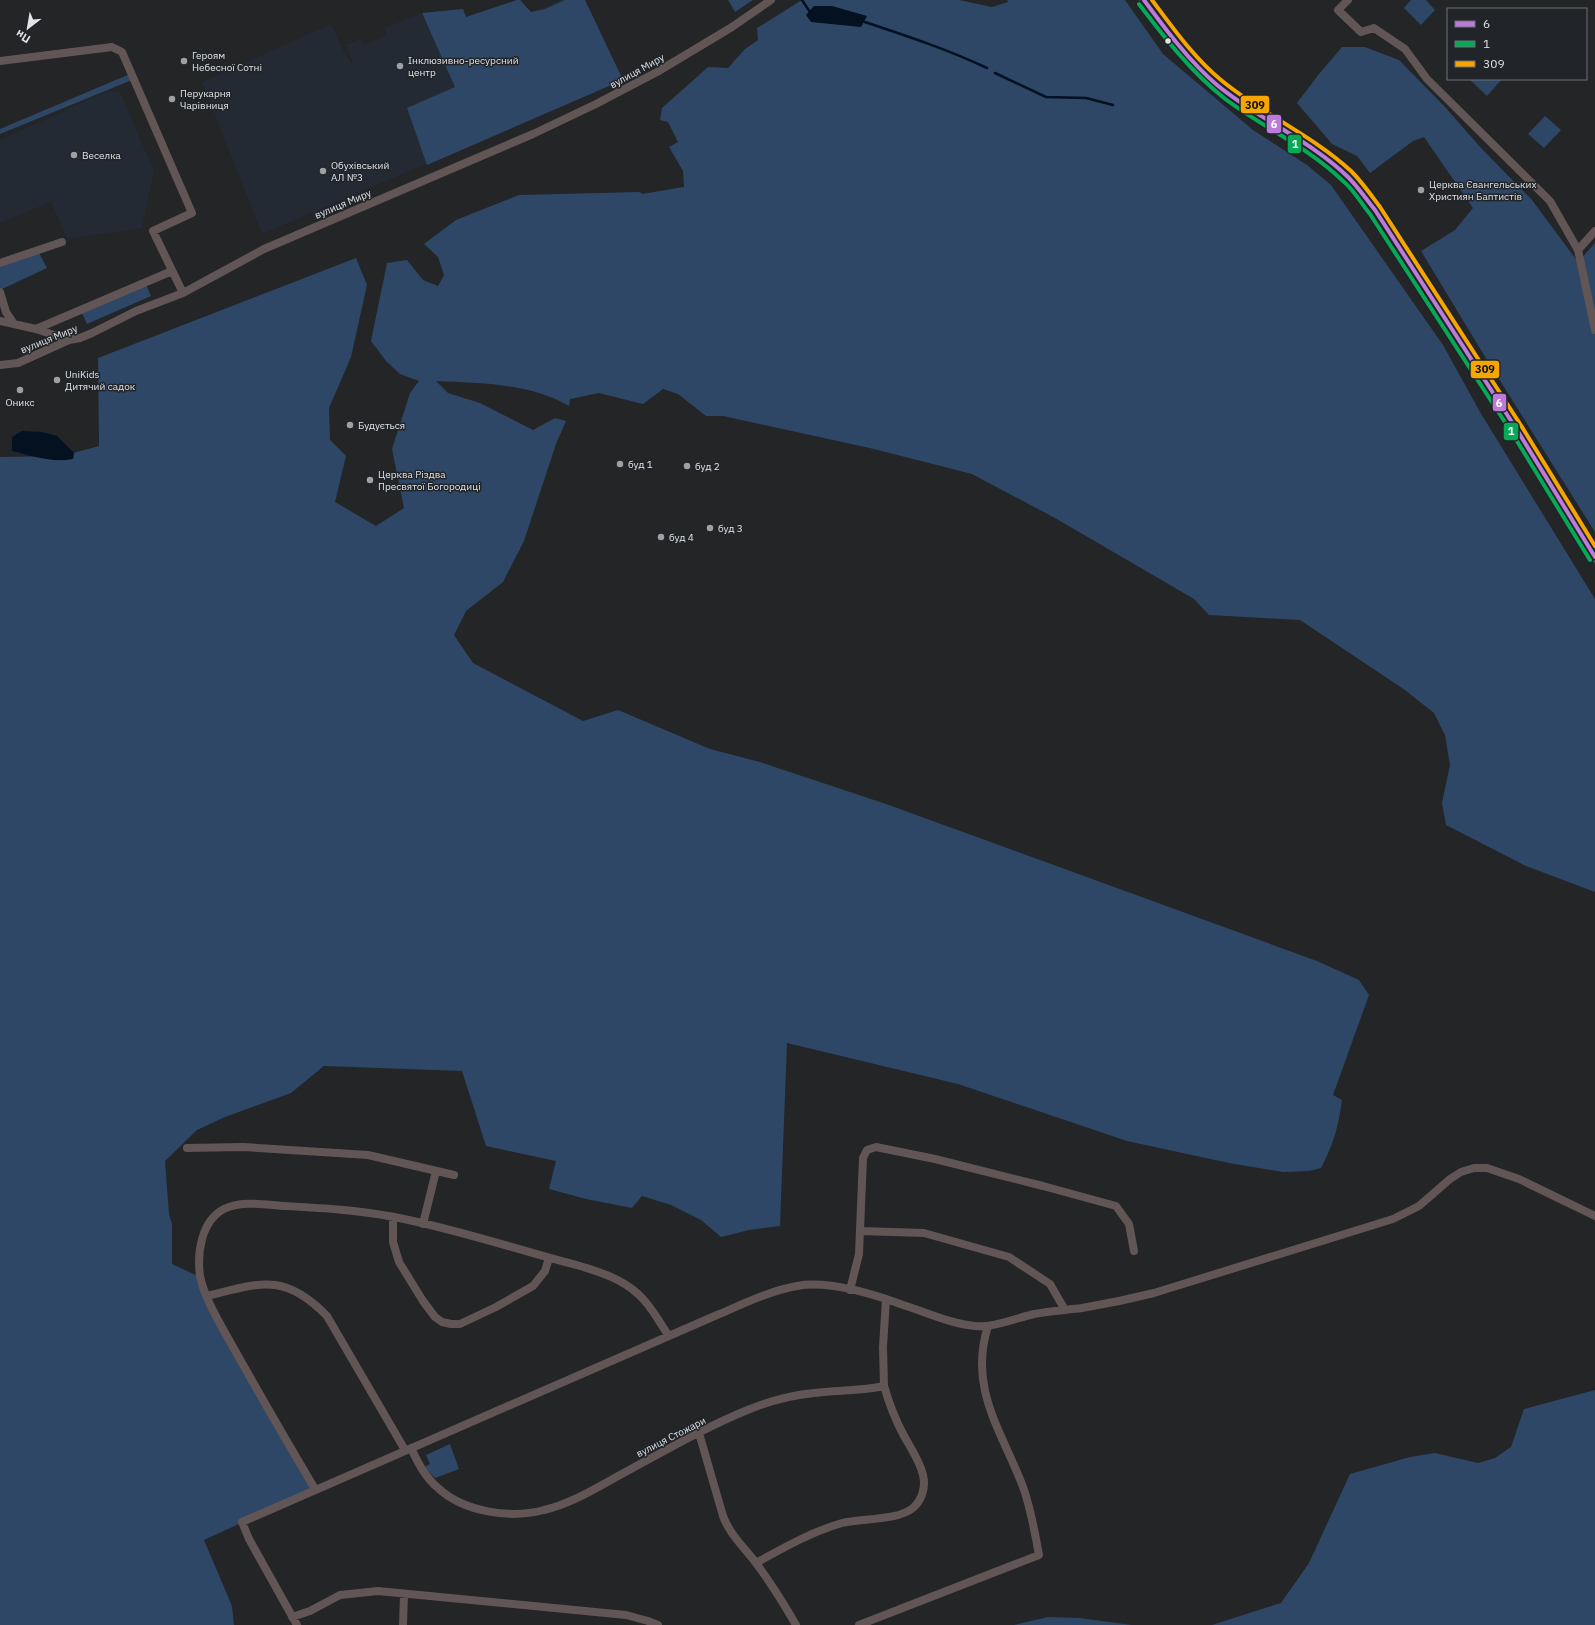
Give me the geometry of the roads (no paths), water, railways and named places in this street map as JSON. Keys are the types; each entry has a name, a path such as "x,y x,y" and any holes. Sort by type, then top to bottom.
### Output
{"main road":[{"path":"1144,0 1173,38 1222,88 1244,105 1345,173 1359,190 1375,210 1592,545 1595,557"}],"street":[{"name":"вулиця Миру","path":"0,366 18,363 70,340 80,338 136,311 183,293 264,249 533,134 596,104 664,68 732,27 771,0"},
{"path":"1348,0 1338,10 1361,32 1374,28 1405,49 1427,79 1550,201 1578,250 1595,330"},
{"path":"0,61 112,47 122,52 192,213 153,231 183,293"},
{"path":"1578,250 1595,231"},
{"path":"0,263 62,242"},
{"path":"36,329 172,270"},
{"path":"0,292 6,312 14,324"},
{"path":"0,321 36,329 70,340"},
{"path":"187,1148 243,1147 368,1154 454,1175"},
{"path":"850,1290 859,1254 863,1158 867,1150 876,1147 935,1158 1116,1206 1129,1224 1134,1251"},
{"path":"297,1625 249,1539 242,1522 764,1295 784,1289 810,1285 829,1286 886,1299 960,1324 988,1326 1013,1319 1115,1302 1154,1293 1393,1219 1419,1206 1450,1179 1461,1172 1474,1168 1487,1168 1519,1179 1595,1216"},
{"path":"423,1224 436,1171"},
{"path":"315,1489 259,1395 219,1322 200,1277 201,1241 212,1218 224,1209 243,1204 264,1204 314,1207 393,1217 600,1272 638,1293 669,1336"},
{"path":"393,1217 393,1242 399,1262 423,1301 435,1317 442,1322 460,1324 496,1307 533,1286 545,1271 549,1258"},
{"path":"860,1231 924,1233 1009,1258 1050,1284 1065,1310"},
{"name":"вулиця Стожари","path":"207,1296 238,1288 265,1284 283,1286 298,1292 315,1304 327,1316 408,1449 428,1478 438,1488 451,1497 483,1510 521,1514 544,1510 577,1498 699,1433 750,1408 783,1399 814,1393 868,1389 884,1386"},
{"path":"756,1563 790,1544 842,1523 894,1516 912,1509 922,1497 924,1489 924,1476 889,1403 884,1386 883,1347 886,1299"},
{"path":"859,1625 1040,1555 1023,1488 986,1399 981,1370 984,1339 988,1326"},
{"path":"699,1433 723,1516 728,1528 756,1563 782,1600 796,1625"},
{"path":"292,1616 310,1611 340,1595 378,1591 626,1615 648,1620 658,1625"},
{"path":"403,1625 404,1594"}],"waterway":[{"path":"802,0 810,12"},
{"path":"862,21 941,48 987,68"},
{"path":"995,73 1046,97 1086,98 1113,105"}],"place":[{"name":"Героям Небесної Сотні","path":"184,61"},
{"name":"Інклюзивно-ресурсний центр","path":"400,66"},
{"name":"Перукарня Чарівниця","path":"172,99"},
{"name":"Веселка","path":"74,155"},
{"name":"Обухівський АЛ №3","path":"323,171"},
{"name":"Церква Євангельських Християн Баптистів","path":"1421,190"},
{"name":"UniKids Дитячий садок","path":"57,380"},
{"name":"Оникс","path":"20,390"},
{"name":"Будується","path":"350,425"},
{"name":"буд 1","path":"620,464"},
{"name":"буд 2","path":"687,466"},
{"name":"Церква Різдва Пресвятої Богородиці","path":"370,480"},
{"name":"буд 3","path":"710,528"},
{"name":"буд 4","path":"661,537"}]}
